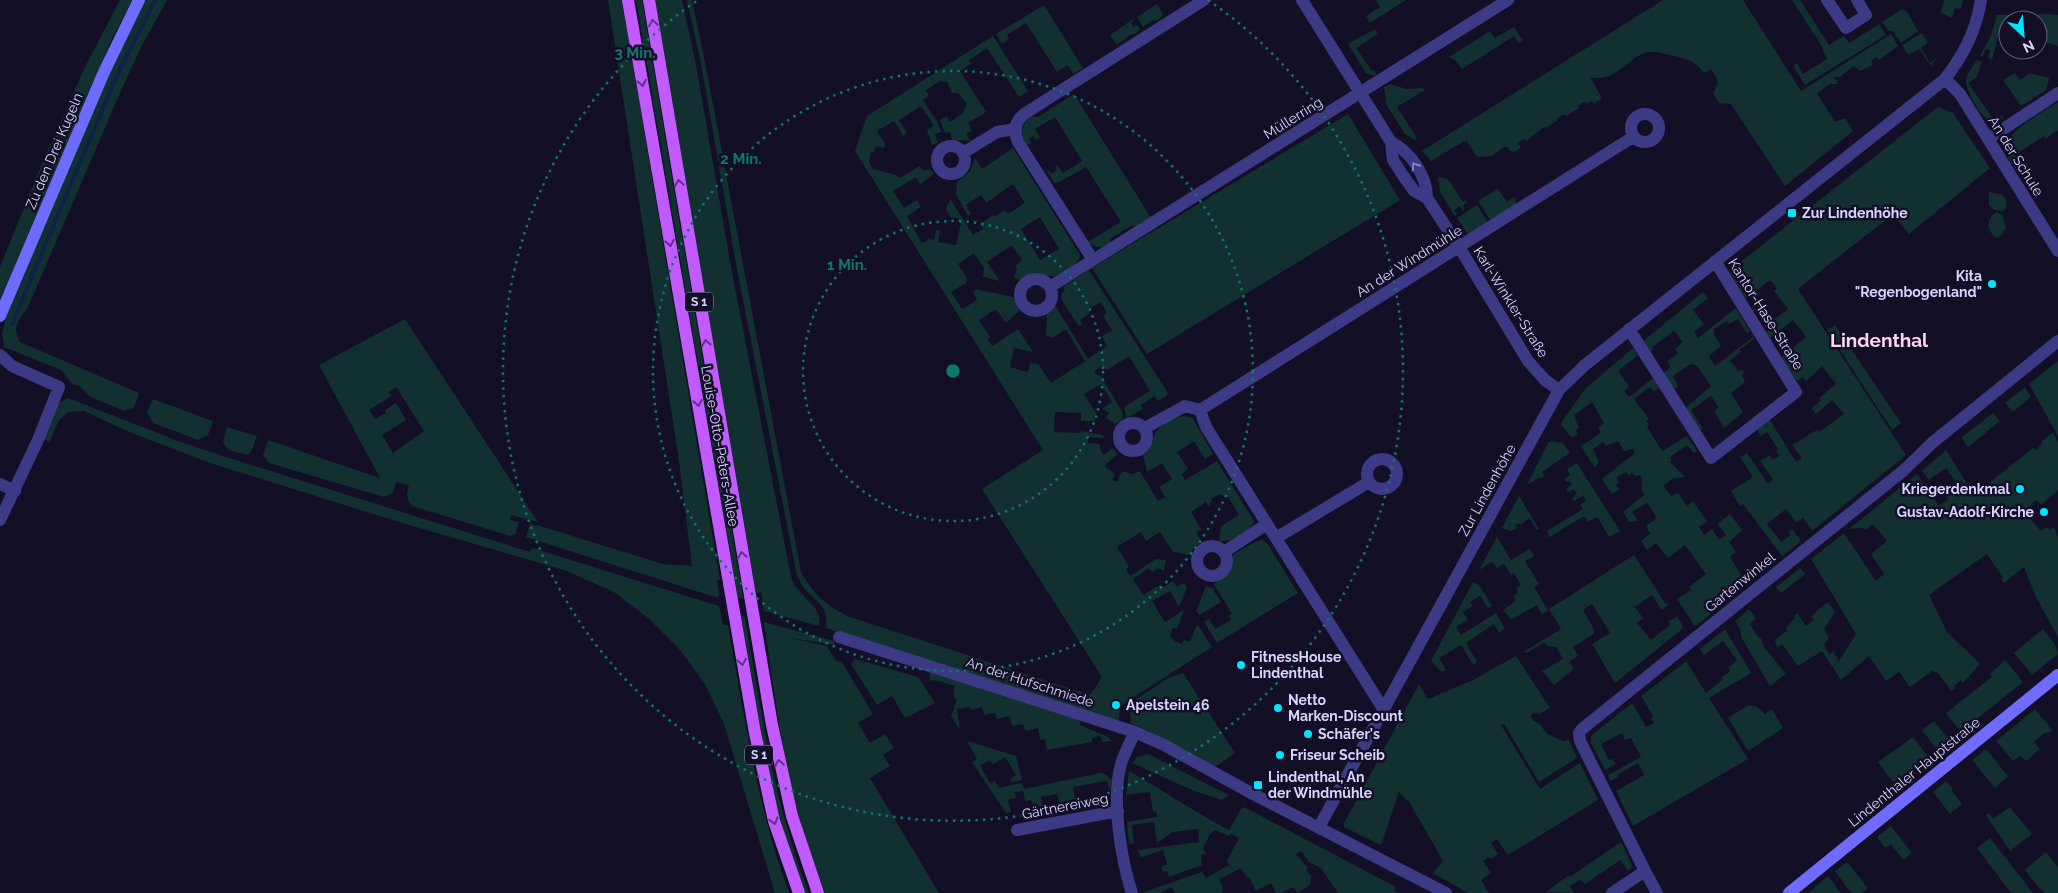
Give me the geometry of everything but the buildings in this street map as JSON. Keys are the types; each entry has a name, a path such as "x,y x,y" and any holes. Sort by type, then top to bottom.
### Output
{"main road":[{"name":"Louise-Otto-Peters-Allee","path":"628,0 731,598 764,777 774,821 799,893"},
{"name":"Louise-Otto-Peters-Allee","path":"649,0 750,604 784,782 800,845 818,893"}],"street":[{"name":"Zu den Drei Kugeln","path":"0,316 104,72 139,0"},
{"path":"1093,260 1016,138 1015,129 1018,120 1024,114 1204,0"},
{"name":"Karl-Winkler-Straße","path":"1302,0 1392,142 1393,160 1402,174 1414,191 1426,198 1459,247 1528,360 1545,380 1560,390"},
{"name":"Müllerring","path":"1050,287 1508,0"},
{"path":"1827,0 1846,28 1866,15 1857,0"},
{"name":"Zur Lindenhöhe","path":"1319,827 1560,390 1586,365 1629,329 1945,79 1959,60 1970,39 1978,20 1981,0"},
{"name":"An der Schule","path":"1945,79 1960,94 2058,251"},
{"path":"1988,139 2058,93"},
{"path":"963,153 997,132 1015,129"},
{"name":"An der Windmühle","path":"1200,410 1633,137"},
{"name":"Kantor-Hase-Straße","path":"1629,329 1711,458 1796,392 1715,261"},
{"name":"Gartenwinkel","path":"1658,893 1645,871 1580,741 1582,729 1903,471 1932,443 2058,341"},
{"path":"0,355 12,366 59,387 38,440 0,520"},
{"path":"1145,428 1185,406 1200,410 1206,428 1384,710"},
{"path":"1276,538 1369,482"},
{"path":"0,484 15,491"},
{"path":"1224,552 1268,524"},
{"name":"An der Hufschmiede","path":"839,637 1135,732 1164,745 1446,893"},
{"name":"Lindenthaler Hauptstraße","path":"1789,893 2058,675"},
{"path":"1132,893 1123,856 1118,811 1120,768 1135,732"},
{"name":"Gärtnereiweg","path":"1017,830 1118,811"},
{"path":"1612,893 1645,871"}],"green space":[{"path":"120,0 132,0 111,41 0,300 0,267 41,166 86,65"},
{"path":"145,0 167,0 139,51 28,307 16,328 20,342 139,393 134,407 124,411 91,397 79,386 72,384 61,370 4,347 2,334 6,317 105,83"},
{"path":"608,0 622,0 720,580 717,581 718,598 526,537 530,524 663,564 692,566 679,461"},
{"path":"636,0 642,0 743,598 738,598"},
{"path":"654,0 682,0 696,65 731,267 791,577 797,589 817,611 819,626 764,611 761,592 756,593"},
{"path":"687,0 692,0 705,62 801,572 821,599 834,609 850,617 1090,695 1102,677 982,489 1043,450 855,151 867,116 993,36 1028,91 1019,97 987,48 969,60 971,64 960,71 986,112 968,123 972,130 966,134 971,141 952,140 950,132 945,133 940,120 946,116 950,122 963,113 967,104 958,93 952,93 947,82 940,81 926,90 929,96 923,100 938,123 941,132 935,134 938,143 932,145 927,130 934,126 921,106 899,120 907,133 903,136 894,121 877,131 885,144 884,148 875,146 874,152 871,152 869,162 873,169 896,175 900,178 920,166 923,171 931,169 934,174 920,185 916,177 893,191 904,208 917,200 921,207 907,216 922,243 929,239 934,240 936,230 940,230 938,242 956,245 961,224 956,217 952,219 946,210 950,202 949,197 973,235 983,229 980,224 993,215 994,217 1005,210 1008,214 1025,203 1013,184 986,203 981,195 966,205 971,214 968,216 956,194 957,182 970,171 975,158 982,169 1013,148 1080,255 1079,259 1071,268 1056,277 1036,274 1020,280 1014,278 1017,268 1015,266 1022,260 1012,245 987,262 1000,281 983,277 984,268 974,253 958,264 967,278 966,283 951,292 962,309 977,300 974,294 975,289 1013,297 1019,311 1006,323 996,309 979,320 990,337 988,339 992,346 1018,329 1033,352 1014,348 1010,367 1028,372 1030,363 1038,364 1051,383 1085,361 1066,329 1052,338 1046,335 1047,313 1055,305 1088,359 1107,346 1102,336 1112,330 1103,316 1107,313 1101,302 1088,309 1090,313 1080,320 1083,325 1078,325 1061,299 1062,293 1065,291 1063,287 1089,270 1168,393 1167,396 1158,401 1154,396 1141,405 1143,409 1126,418 1124,407 1150,391 1129,356 1107,370 1102,366 1094,371 1098,376 1100,375 1122,411 1123,419 1116,424 1106,418 1109,413 1102,409 1112,402 1101,384 1084,394 1096,413 1093,417 1096,419 1094,421 1081,421 1081,413 1055,412 1054,432 1080,433 1081,431 1103,435 1104,438 1088,437 1088,443 1099,444 1103,455 1113,448 1118,454 1104,466 1115,474 1112,480 1117,482 1122,471 1132,474 1140,471 1158,501 1165,497 1159,487 1172,479 1162,463 1147,472 1143,455 1150,448 1155,434 1166,422 1183,416 1193,419 1213,454 1205,459 1194,441 1177,452 1188,469 1182,474 1185,480 1217,461 1254,521 1240,536 1219,541 1221,526 1239,515 1229,498 1220,494 1212,498 1209,507 1206,502 1191,512 1201,529 1196,533 1202,542 1195,546 1189,555 1173,552 1160,532 1146,541 1141,532 1117,547 1129,567 1126,569 1130,576 1156,559 1166,560 1164,571 1158,568 1152,572 1149,568 1133,579 1143,595 1160,585 1162,588 1173,581 1177,587 1184,583 1187,588 1179,607 1170,591 1152,601 1165,622 1184,610 1177,629 1173,628 1170,635 1173,640 1182,644 1184,640 1190,642 1197,624 1212,647 1120,706 1119,722 826,628 823,608 802,585 795,568 736,264 701,63","holes":["1040,217 1059,249 1040,260 1021,229"]},
{"path":"1375,0 1406,0 1370,23 1366,16 1380,7"},
{"path":"1663,0 1743,0 1801,91 1891,34 1898,46 1879,60 1877,57 1871,60 1873,65 1860,71 1854,66 1838,78 1834,76 1838,84 1830,84 1817,93 1835,122 1845,118 1853,131 1785,186 1731,104 1719,103 1713,93 1718,84 1717,79 1711,69 1704,73 1698,66 1688,60 1655,52 1640,55 1608,76 1600,78 1590,77 1602,98 1594,104 1592,101 1586,104 1584,102 1578,106 1579,108 1566,116 1564,114 1557,118 1558,120 1546,128 1544,127 1526,141 1524,139 1518,143 1521,148 1514,152 1510,151 1506,146 1491,156 1477,157 1466,140 1431,161 1422,151"},
{"path":"1792,0 1800,0 1829,45 1844,36 1849,43 1879,24 1886,35 1805,85 1793,66 1797,63 1803,74 1827,59 1823,48"},
{"path":"1944,0 1963,0 1961,9 1955,8 1952,18 1940,13"},
{"path":"1157,4 1163,14 1160,19 1151,21 1143,27 1137,17"},
{"path":"1044,5 1083,68 1073,74 1068,65 1057,72 1026,23 1007,35 1009,39 1002,44 996,34"},
{"path":"1902,9 1907,12 1918,31 1901,43 1894,32 1888,30 1882,22"},
{"path":"2048,14 2058,15 2058,46 2048,43"},
{"path":"1997,15 1998,37 1992,60 1988,58 1990,50 1985,49 1983,57 1980,56 1991,35"},
{"path":"1133,19 1131,23 1133,27 1137,25 1140,29 1138,32 1116,44 1110,35"},
{"path":"1514,27 1523,40 1518,43 1514,36 1462,69 1456,61 1449,57 1490,31 1495,38"},
{"path":"1375,29 1378,34 1356,48 1372,71 1374,70 1377,75 1375,76 1366,73 1348,44"},
{"path":"1922,33 1928,43 1921,48 1930,63 1937,58 1931,66 1919,49 1908,55 1902,45"},
{"path":"1977,60 1982,62 1976,78 1968,83 1994,120 2001,115 2004,118 1994,121 1985,117 1971,96 1966,79"},
{"path":"2015,73 2020,80 2030,73 2049,78 2046,90 2021,106 2003,80"},
{"path":"1391,84 1406,89 1423,88 1425,90 1397,107 1417,138 1415,140 1405,134 1386,104 1384,87"},
{"path":"1074,94 1151,218 1138,226 1131,226 1111,238 1109,245 1103,247 1094,246 1087,242 1121,222 1086,167 1058,183 1054,183 1047,171 1049,170 1051,174 1057,170 1055,166 1057,165 1063,173 1082,161 1055,117 1035,129 1040,137 1036,140 1033,136 1029,139 1031,143 1027,145 1022,133 1023,125 1032,116 1038,117"},
{"path":"2058,102 2058,131 2046,139 2044,136 2019,152 2036,179 2027,185 2010,160 2006,151 2006,144 2017,130"},
{"path":"1938,107 1953,113 1990,168 1909,234 1893,214 1798,289 1906,455 1812,531 1803,518 1796,523 1786,509 1767,524 1781,542 1791,535 1788,532 1792,529 1801,541 1782,556 1743,504 1740,506 1731,491 1753,477 1740,457 1747,453 1768,484 1773,480 1760,461 1770,455 1772,460 1779,456 1776,451 1778,449 1767,432 1760,436 1757,429 1770,420 1796,462 1802,458 1792,445 1817,430 1819,432 1844,414 1832,400 1816,414 1811,408 1821,401 1819,398 1836,384 1822,366 1806,381 1803,377 1797,381 1781,357 1806,337 1793,320 1769,339 1765,333 1774,326 1771,322 1788,309 1774,291 1777,288 1770,280 1746,299 1729,271"},
{"path":"1348,114 1400,200 1147,354 1092,268"},
{"path":"1438,177 1448,179 1463,202 1465,200 1467,202 1463,206 1463,211 1460,206 1454,210 1457,214 1455,216 1440,192"},
{"path":"1498,189 1507,202 1515,197 1516,204 1491,221 1478,201"},
{"path":"1989,192 2000,194 2005,198 2007,206 2004,211 1994,210 1989,205"},
{"path":"1477,205 1488,223 1473,232 1467,233 1457,218"},
{"path":"1997,212 2002,215 2006,228 2001,236 1997,238 1989,228 1989,221 1993,214"},
{"path":"1703,292 1708,298 1693,310 1704,324 1694,332 1698,338 1736,308 1750,332 1747,333 1738,319 1729,324 1727,321 1714,329 1714,335 1720,347 1709,356 1715,366 1753,337 1754,339 1739,350 1741,352 1730,361 1739,371 1742,369 1744,373 1742,375 1745,382 1731,393 1743,412 1724,428 1714,411 1719,408 1711,396 1691,410 1703,429 1699,430 1685,408 1711,386 1697,366 1691,364 1673,376 1678,385 1674,390 1663,373 1670,368 1668,361 1678,353 1675,349 1683,342 1674,331 1652,347 1654,349 1649,353 1642,342"},
{"path":"405,319 538,522 511,515 510,520 519,522 516,533 510,536 412,506 407,496 409,485 396,482 393,493 384,497 269,463 263,455 268,440 380,478 319,365","holes":["396,387 424,431 393,453 382,435 406,420 396,403 385,410 386,413 375,419 369,410 392,396 389,392"]},
{"path":"1835,325 1901,423 1892,430 1827,330"},
{"path":"1633,348 1638,355 1618,371 1629,386 1624,391 1629,397 1653,378 1659,388 1654,392 1650,387 1634,399 1649,419 1646,421 1649,425 1647,427 1662,451 1687,436 1697,451 1694,453 1687,445 1670,457 1672,460 1670,462 1685,477 1673,478 1663,486 1671,496 1678,493 1687,506 1693,501 1707,522 1699,527 1704,535 1712,529 1719,540 1726,535 1717,524 1730,514 1742,530 1729,542 1736,552 1730,557 1747,584 1697,625 1694,625 1677,599 1691,590 1689,587 1706,574 1685,545 1668,558 1656,543 1647,550 1641,541 1650,534 1646,526 1657,518 1647,503 1632,512 1638,521 1629,522 1623,512 1644,495 1641,489 1642,479 1640,475 1635,476 1632,473 1629,476 1626,472 1616,477 1619,482 1616,485 1619,490 1612,494 1602,479 1635,453 1633,449 1624,451 1618,441 1606,446 1603,442 1593,449 1599,462 1595,468 1581,446 1601,433 1598,427 1604,423 1592,402 1574,415 1579,428 1575,430 1578,434 1572,438 1561,425 1586,388"},
{"path":"2058,361 2058,436 2029,384"},
{"path":"2025,387 2031,397 2013,412 2005,403"},
{"path":"68,398 178,441 226,457 530,552 532,548 719,606 723,625 728,625 752,760 768,827 789,893 775,893 724,724 705,684 680,650 648,618 614,592 564,570 399,522 210,463 129,432 84,411 69,412 59,420 49,443 44,438 59,403"},
{"path":"153,399 213,421 208,435 198,440 153,423 147,412"},
{"path":"1993,413 2000,421 1968,447 1961,438"},
{"path":"227,427 257,436 251,452 247,455 228,450 223,442"},
{"path":"2053,432 2058,442 2058,490 2041,505 2036,500 2030,506 2033,510 2027,515 2041,531 2047,527 2050,530 2054,527 2058,537 2058,637 2036,597 2024,567 2004,583 2001,580 2003,578 1987,554 1929,595 1947,632 1980,664 1963,683 1961,680 1951,691 1938,673 1932,671 1910,687 1899,672 1886,681 1869,656 1841,680 1822,651 1798,666 1782,644 1777,648 1775,640 1787,631 1786,628 1797,613 1806,626 1814,620 1811,616 1828,602 1835,612 1824,629 1829,638 1824,645 1830,655 1833,651 1839,661 1856,634 1811,559 1844,533 1876,581 1884,574 1871,554 1887,541 1873,524 1866,530 1863,528 1849,529 1917,474 1939,506 1948,499 1944,495 1958,485 1946,468 1929,480 1922,471 1946,450 1974,495 2033,448 2036,450 2042,441"},
{"path":"1551,441 1563,443 1570,453 1542,472 1545,477 1538,478 1527,485 1548,443"},
{"path":"1577,463 1620,531 1609,537 1597,517 1588,522 1584,516 1548,538 1547,531 1583,509 1580,505 1586,501 1583,496 1574,501 1572,498 1577,494 1574,489 1568,492 1566,489 1572,485 1569,481 1566,482 1564,478 1570,475 1567,469"},
{"path":"1519,496 1539,529 1537,530 1529,518 1521,525 1520,523 1515,525 1517,528 1511,531 1502,528"},
{"path":"1497,537 1511,560 1530,549 1534,556 1525,561 1539,584 1534,587 1548,610 1542,614 1537,605 1511,620 1503,610 1516,601 1513,596 1518,593 1516,588 1521,585 1514,573 1511,575 1504,564 1497,568 1492,562 1479,570"},
{"path":"1262,540 1267,543 1298,593 1217,643 1204,622 1209,619 1215,629 1231,620 1229,615 1232,614 1214,584 1227,573 1234,554"},
{"path":"1634,555 1665,603 1669,604 1662,610 1652,595 1635,607 1643,618 1637,623 1651,640 1670,625 1668,622 1677,616 1683,626 1681,630 1615,683 1592,644 1610,633 1592,604 1583,610 1594,629 1594,634 1573,647 1578,656 1569,662 1574,669 1554,685 1542,671 1563,659 1556,647 1547,646 1545,642 1526,653 1523,652 1561,629 1549,609"},
{"path":"1800,568 1805,574 1781,593 1776,587"},
{"path":"1473,582 1479,585 1492,606 1488,608 1480,596 1470,602 1473,606 1463,612 1468,620 1456,627 1461,635 1496,613 1505,629 1499,633 1494,624 1466,643 1477,662 1473,665 1461,645 1439,658 1446,670 1442,672 1431,661"},
{"path":"1206,586 1212,588 1221,602 1199,615 1196,611"},
{"path":"1749,609 1756,618 1750,624 1762,640 1763,646 1786,674 1770,686 1741,637 1741,631 1735,621"},
{"path":"741,616 745,617 763,722 786,826 809,893 805,893 775,801 765,755"},
{"path":"764,622 834,641 834,645 785,637 827,646 836,661 842,662 873,714 858,723 870,743 885,734 894,748 883,755 890,766 870,778 939,893 825,893 796,806 778,715"},
{"path":"1725,629 1751,673 1709,698 1748,759 1633,826 1616,791 1644,775 1638,763 1610,781 1608,775 1641,757 1631,738 1625,740 1622,733 1601,744 1609,760 1613,759 1616,764 1605,770 1591,743 1591,736 1632,703 1646,727 1654,723 1651,718 1653,716 1641,696 1686,661 1706,693 1722,680 1721,678 1730,671 1729,667 1737,660 1723,641 1704,655 1700,649"},
{"path":"2043,629 2055,644 2058,654 2032,675 2014,653"},
{"path":"1516,656 1550,708 1530,716 1540,724 1546,733 1563,741 1569,740 1577,758 1539,782 1504,724 1501,725 1540,789 1580,763 1598,800 1508,855 1497,839 1491,843 1498,854 1491,859 1490,857 1483,861 1491,873 1481,880 1489,893 1468,893 1433,873 1443,861 1408,800 1399,792 1381,845 1344,827 1344,823 1419,684 1428,699 1473,680"},
{"path":"855,659 918,677 935,703 905,718 892,696 877,705 851,664"},
{"path":"2005,660 2023,682 1961,732 1946,713 1992,677 1990,674"},
{"path":"930,672 1080,720 1080,725 1108,737 1112,741 1102,742 1100,736 1092,738 1092,742 1047,750 1045,739 1040,740 1038,728 1025,731 1023,724 1012,726 1010,716 997,719 995,713 984,715 982,707 970,710 969,707 957,709 960,730 951,716 957,699 954,698 954,686 929,680"},
{"path":"1183,673 1235,753 1215,767 1161,737 1131,723 1129,704 1168,678"},
{"path":"1749,705 1757,707 1765,714 1772,709 1783,728 1748,751 1728,718"},
{"path":"2035,709 2053,731 2043,734 2034,742 2040,749 2026,761 2020,756 2013,761 1996,741"},
{"path":"1934,721 1950,741 1938,751 1922,730"},
{"path":"1913,737 1929,758 1895,785 1878,762"},
{"path":"967,741 1016,756 1022,780 1011,782 1011,778 1016,775 1005,757 993,764 990,760 980,766 990,783 995,781 999,788 1022,783 1024,789 1100,773 1105,774 1112,780 1110,791 1107,781 1073,787 1075,799 1068,800 1070,809 1061,810 1057,794 1041,797 1042,806 1037,807 1039,816 1035,817 1031,800 1025,801 1023,791 1015,792 1016,798 1008,800 1011,812 1006,813 972,762 977,759"},
{"path":"1986,749 2008,776 1995,788 1972,760"},
{"path":"1148,754 1229,795 1222,800 1194,791 1132,763 1137,757"},
{"path":"1129,771 1229,830 1244,807 1396,887 1394,890 1399,893 1338,893 1321,868 1309,862 1301,851 1296,854 1308,868 1306,870 1311,876 1311,884 1298,893 1293,887 1281,893 1276,893 1271,883 1256,891 1249,877 1246,876 1241,868 1219,879 1223,888 1222,893 1175,893 1171,887 1160,893 1141,893 1202,872 1206,878 1229,865 1227,861 1239,838 1215,830 1210,834 1203,848 1206,854 1201,855 1202,865 1169,877 1167,871 1163,872 1161,867 1167,864 1163,850 1142,857 1138,850 1199,842 1198,829 1173,832 1157,843 1154,822 1132,825 1134,844 1129,844 1127,822 1157,817 1156,811 1153,812 1150,792 1126,795"},
{"path":"1946,781 1962,804 1950,814 1933,792"},
{"path":"2010,807 2032,834 2010,851 1986,815 1989,813 1993,819"},
{"path":"1891,826 1912,853 1903,860 1891,844 1885,848 1877,837"},
{"path":"1990,838 2033,893 2011,893 1977,848"},
{"path":"1621,842 1632,865 1628,871 1620,860 1585,884 1580,880 1570,886 1574,893 1546,892 1569,875 1570,877"},
{"path":"2046,852 2058,867 2058,893 2044,893 2025,870"},
{"path":"1847,862 1868,888 1861,893 1851,893 1835,871"},
{"path":"1828,876 1841,893 1808,893"}],"waterway":[{"path":"12,324 117,75 155,0"}],"place":[{"name":"Zur Lindenhöhe","path":"1792,213"},
{"name":"Kita \"Regenbogenland\"","path":"1992,284"},
{"name":"Kriegerdenkmal","path":"2020,489"},
{"name":"Gustav-Adolf-Kirche","path":"2044,512"},
{"name":"FitnessHouse Lindenthal","path":"1241,665"},
{"name":"Apelstein 46","path":"1116,705"},
{"name":"Netto Marken-Discount","path":"1278,708"},
{"name":"Schäfer's","path":"1308,734"},
{"name":"Friseur Scheib","path":"1280,755"},
{"name":"Lindenthal, An der Windmühle","path":"1258,785"}],"district":[{"name":"Lindenthal","path":"1879,340"}]}
